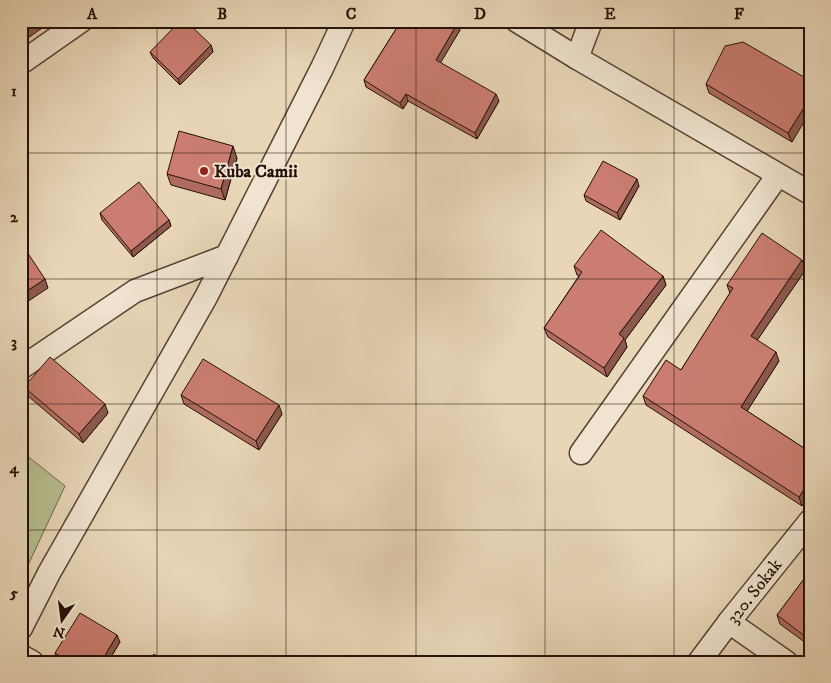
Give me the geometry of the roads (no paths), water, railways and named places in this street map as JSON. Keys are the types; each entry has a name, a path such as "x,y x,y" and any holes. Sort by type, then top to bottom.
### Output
{"street":[{"path":"21,63 81,21"},
{"path":"21,628 49,573 206,297 344,21"},
{"path":"516,21 810,193"},
{"path":"577,58 591,21"},
{"path":"581,453 778,175"},
{"path":"21,368 136,291 227,256"},
{"name":"320. Sokak","path":"700,662 729,622 810,521"},
{"path":"729,622 786,662"},
{"path":"21,656 32,662"}],"place":[{"name":"Kuba Camii","path":"204,171"}]}
